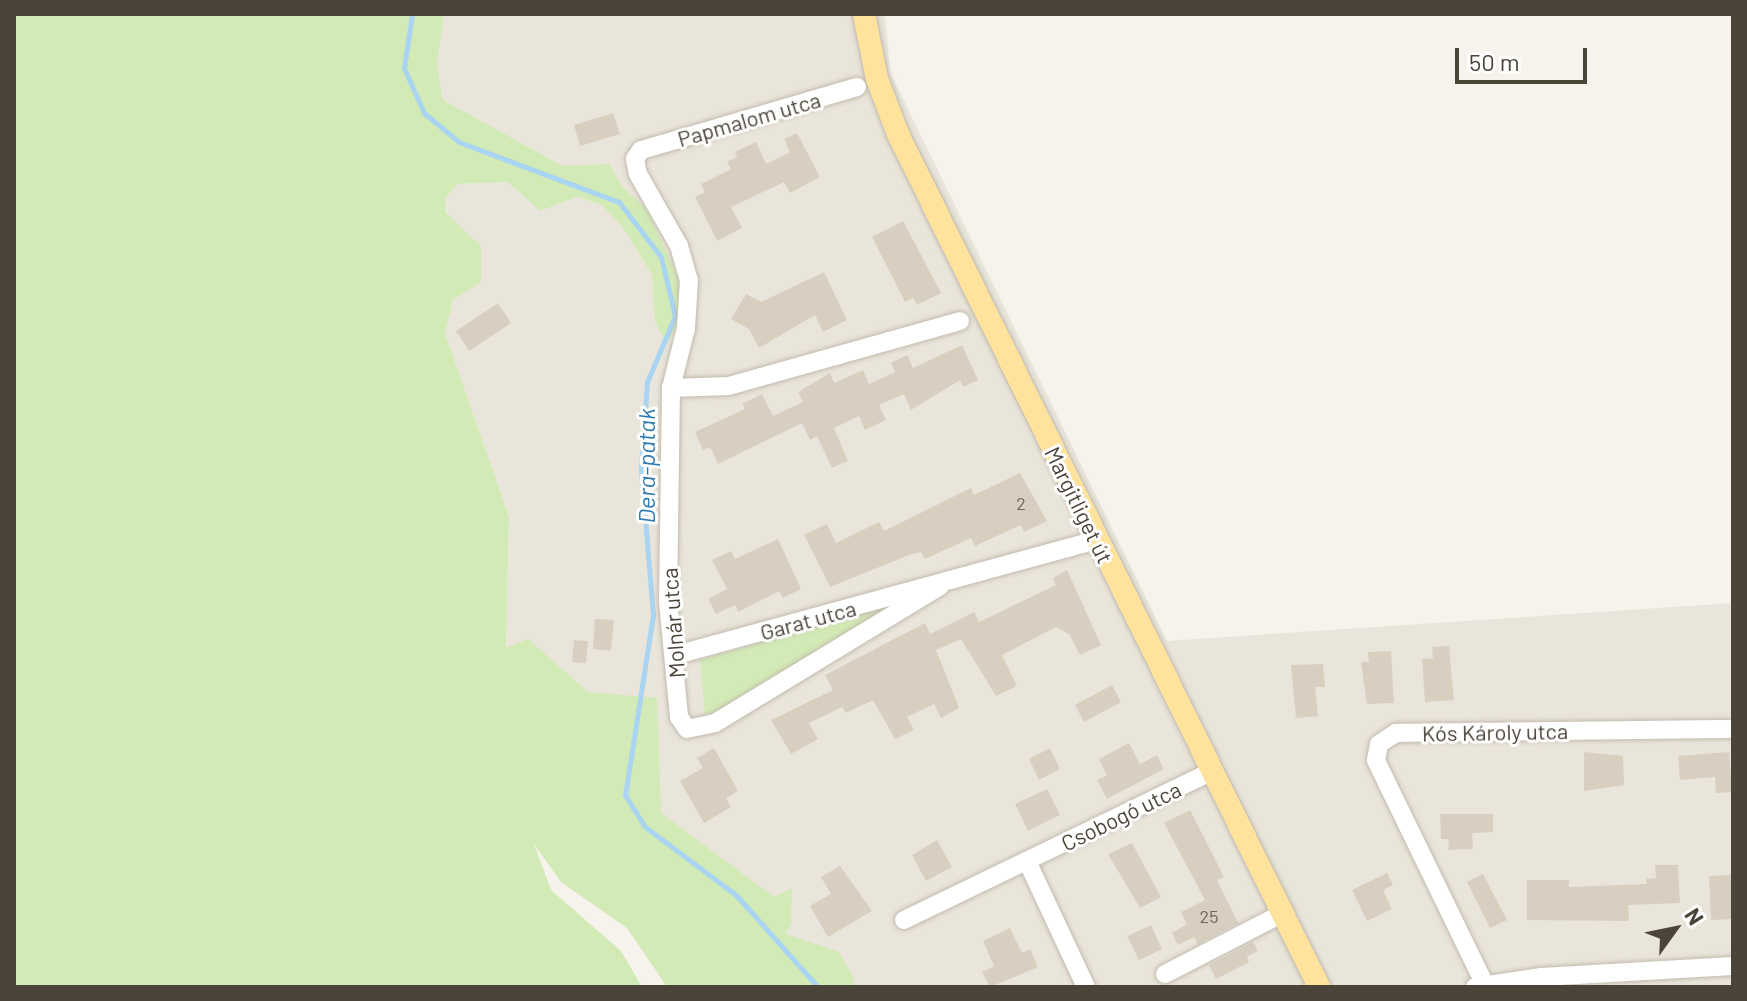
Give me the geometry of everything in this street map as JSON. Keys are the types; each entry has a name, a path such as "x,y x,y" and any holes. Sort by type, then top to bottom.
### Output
{"main road":[{"name":"Margitliget út","path":"864,14 883,102 1319,987"}],"street":[{"name":"Papmalom utca","path":"641,150 857,87"},
{"name":"Molnár utca","path":"641,150 635,159 638,174 679,246 689,280 686,328 671,388 668,602 676,655 679,717 687,729 715,723"},
{"path":"671,388 729,386 960,321"},
{"name":"Garat utca","path":"676,655 940,586 1097,540"},
{"name":"Garat utca","path":"715,723 940,586"},
{"name":"Kós Károly utca","path":"1482,986 1376,760 1379,744 1396,733 1733,729"},
{"name":"Csobogó utca","path":"904,920 1214,770"},
{"path":"1027,861 1086,987"},
{"path":"1165,974 1283,913"},
{"path":"1482,986 1733,966"}],"shaded area":[{"path":"444,14 885,14 890,72 1167,641 1733,603 1733,987 762,987 506,649 509,517 445,333 453,300 446,197 458,184 508,182 540,211 577,197 602,205 624,229 652,275 655,321 667,343 679,321 683,287 646,208 622,186 609,164 563,166 443,100 437,64"}],"green space":[{"path":"14,14 444,14 437,64 443,100 563,166 609,164 622,186 646,208 683,287 679,321 667,344 655,322 652,275 624,229 602,205 577,197 540,211 508,182 458,184 446,197 446,213 481,246 481,282 453,300 445,333 509,517 506,648 528,639 588,692 657,698 661,813 774,897 792,888 791,924 785,934 839,952 853,976 853,987 667,987 627,928 561,882 534,844 551,890 621,951 642,987 14,987"},
{"path":"894,605 713,715 705,714 700,660"}],"building":[{"path":"613,113 620,134 580,146 574,125"},
{"path":"797,133 820,177 790,193 784,182 731,207 742,228 717,241 695,197 705,192 701,184 731,169 727,162 737,157 735,152 756,142 766,164 790,152 784,139"},
{"path":"903,221 941,293 917,305 913,298 905,302 872,237"},
{"path":"824,272 847,320 823,332 815,315 759,348 749,329 731,319 746,294 761,302"},
{"path":"498,303 511,323 469,351 456,331"},
{"path":"962,345 978,380 963,387 960,380 911,410 904,394 879,405 886,420 865,430 859,416 834,428 848,461 832,468 817,436 810,440 802,423 718,464 710,447 703,450 695,432 745,409 742,404 762,394 773,416 803,402 798,392 830,373 834,383 863,370 869,384 895,372 891,363 907,355 913,368"},
{"path":"1020,473 1047,521 1024,532 1021,525 975,546 971,538 925,559 921,552 909,555 830,587 804,535 827,524 836,543 879,522 884,531 971,488 974,495"},
{"path":"778,539 801,589 783,598 779,591 738,612 735,605 716,614 708,599 727,589 712,560 731,551 735,559"},
{"path":"1067,570 1101,645 1080,655 1069,634 1056,627 1002,655 1017,686 996,696 961,639 936,650 959,708 941,718 934,704 907,717 914,730 895,739 873,700 846,713 842,707 809,723 818,739 791,754 771,720 833,690 825,675 925,623 930,634 974,612 979,622 1056,585 1053,578"},
{"path":"595,619 614,620 611,651 593,649"},
{"path":"574,640 588,641 586,663 572,662"},
{"path":"1449,646 1454,700 1425,702 1422,659 1433,658 1432,647"},
{"path":"1391,651 1394,703 1367,704 1361,662 1369,662 1368,652"},
{"path":"1323,664 1325,687 1315,687 1318,716 1296,718 1291,665"},
{"path":"1112,685 1121,702 1084,722 1075,705"},
{"path":"1129,743 1140,764 1157,755 1164,769 1107,799 1097,780 1107,775 1099,759"},
{"path":"714,748 738,791 726,798 731,807 704,823 680,781 703,768 697,758"},
{"path":"1050,748 1060,769 1039,780 1029,759"},
{"path":"1584,752 1623,756 1624,785 1584,791"},
{"path":"1729,752 1732,792 1716,793 1715,777 1680,780 1678,756"},
{"path":"1047,789 1060,815 1028,831 1015,804"},
{"path":"1190,810 1224,877 1217,880 1238,923 1198,944 1194,937 1178,945 1172,933 1187,924 1181,912 1205,900 1164,823"},
{"path":"1440,814 1493,814 1493,832 1472,833 1473,849 1448,850 1449,839 1441,839"},
{"path":"937,840 952,867 926,881 912,855"},
{"path":"1132,843 1161,897 1140,908 1108,854"},
{"path":"1655,865 1678,865 1680,903 1628,905 1629,921 1527,920 1527,880 1569,880 1569,887 1647,884 1646,879 1656,878"},
{"path":"840,866 872,911 828,937 810,906 831,894 821,877"},
{"path":"1387,873 1393,885 1383,890 1392,909 1367,921 1352,890"},
{"path":"1483,874 1507,920 1490,928 1467,882"},
{"path":"1733,875 1733,919 1711,920 1709,876"},
{"path":"1151,925 1162,949 1139,960 1127,936"},
{"path":"1010,928 1022,953 1030,949 1038,967 990,987 982,972 994,966 983,941"},
{"path":"1253,942 1258,951 1247,957 1249,962 1216,979 1209,965"}],"waterway":[{"name":"Dera-patak","path":"412,14 404,68 424,113 459,142 619,202 661,257 675,316 647,382 641,469 653,615 625,795 644,826 736,895 818,987"}]}
